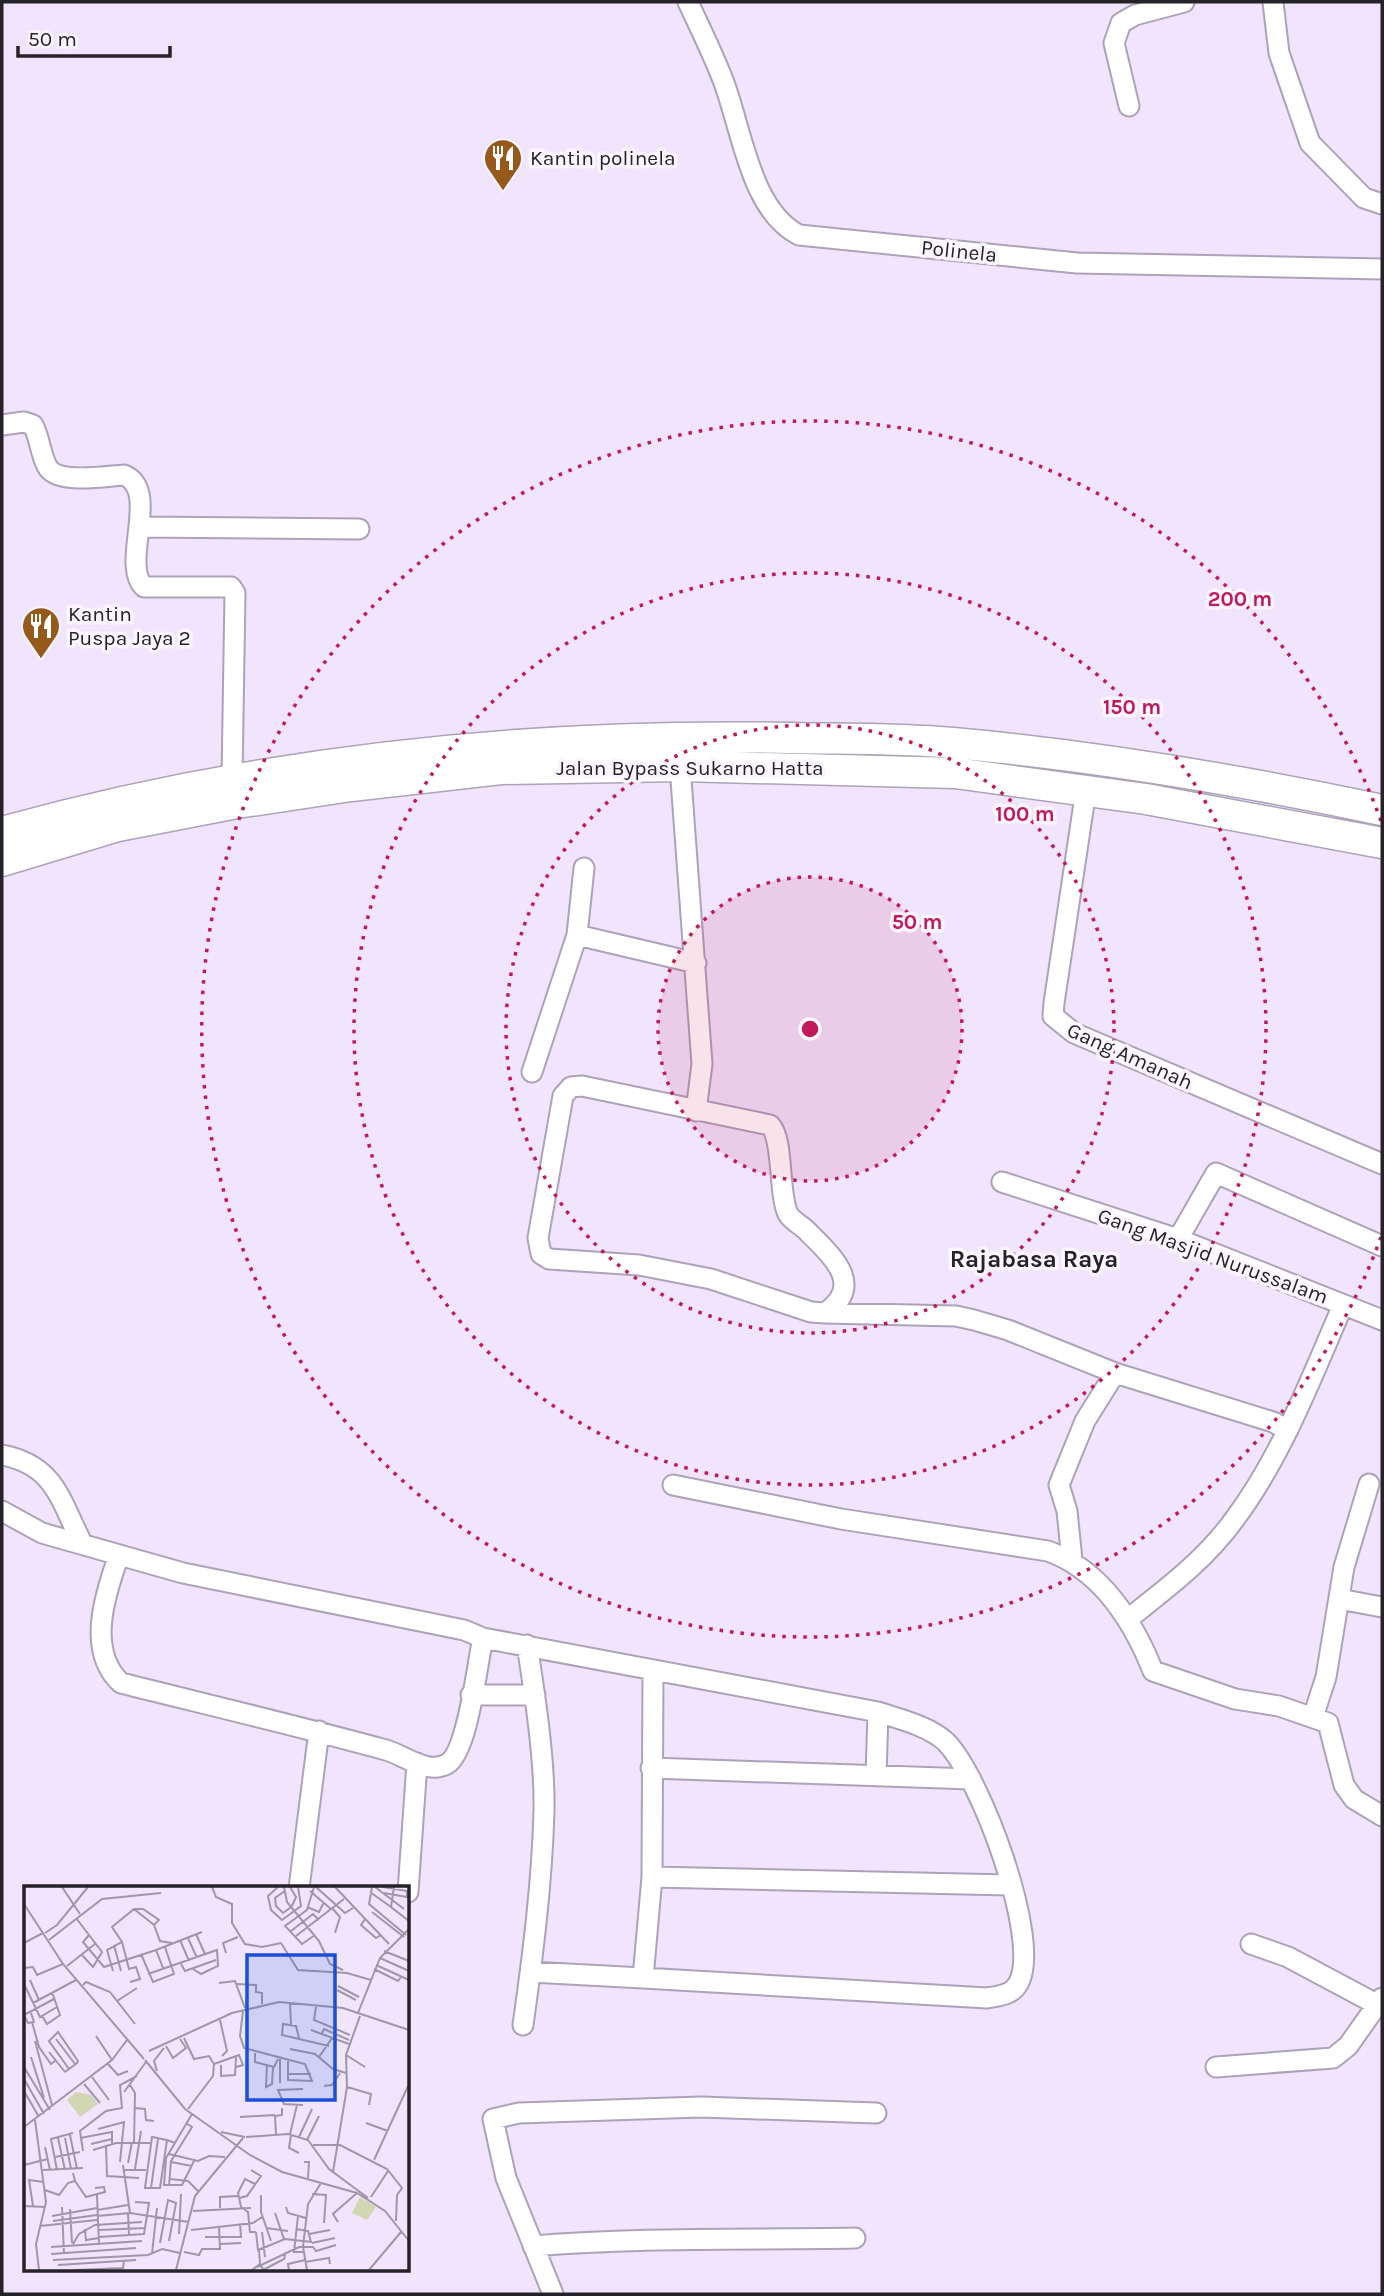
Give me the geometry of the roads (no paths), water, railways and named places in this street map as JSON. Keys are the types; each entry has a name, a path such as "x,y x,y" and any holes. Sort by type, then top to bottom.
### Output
{"highway":[{"name":"Jalan Bypass Sukarno Hatta","path":"2,832 112,803 232,779 355,760 499,745 684,736 919,740 1149,766 1263,785 1382,810"},
{"name":"Jalan Bypass Sukarno Hatta","path":"2,861 118,826 237,803 351,786 500,769 680,766 955,773 1250,816 1382,843"}],"street":[{"name":"Polinela","path":"688,2 723,80 760,191 778,221 799,235 1077,263 1382,269"},
{"path":"1129,106 1114,43 1121,23 1135,15 1184,2"},
{"path":"1273,2 1279,52 1310,143 1364,198 1382,204"},
{"path":"2,425 24,422 33,425 47,466 53,474 65,478 124,475 133,479 138,486 140,527 136,574 144,587 231,587 235,593 232,779"},
{"path":"140,527 359,529"},
{"path":"680,766 702,1065 696,1111"},
{"name":"Gang Amanah","path":"1086,790 1053,1016 1074,1033 1382,1164"},
{"path":"532,1072 577,935 584,868"},
{"path":"577,935 696,963"},
{"path":"825,1313 839,1304 845,1292 845,1279 839,1267 808,1231 788,1214 776,1130 771,1125 582,1086 567,1090 563,1096 537,1244 541,1254 549,1259 639,1265 711,1279 797,1308 825,1313 956,1316 1008,1330 1115,1373 1273,1422 1288,1430"},
{"path":"1178,1239 1216,1173 1382,1246"},
{"name":"Gang Masjid Nurussalam","path":"1002,1182 1178,1239 1382,1320"},
{"path":"1128,1619 1194,1566 1234,1520 1288,1430 1343,1305"},
{"path":"1072,1560 1067,1511 1059,1485 1084,1421 1115,1373"},
{"path":"2,1455 33,1464 47,1476 82,1543"},
{"path":"1313,1717 1326,1677 1344,1567 1369,1484"},
{"path":"673,1485 841,1519 1039,1550 1072,1560 1128,1619 1153,1671 1235,1699 1279,1706 1313,1717 1331,1727 1341,1774 1354,1799 1382,1816"},
{"path":"2,1511 42,1534 183,1573 452,1628 483,1638 878,1712 919,1726 945,1742 971,1779 996,1835 1022,1930 1023,1969 1018,1984 1006,1995 987,1998 531,1972"},
{"path":"120,1555 109,1586 101,1637 107,1670 121,1683 319,1731 394,1752 432,1767 447,1764 458,1752 470,1711 483,1638"},
{"path":"1339,1599 1382,1607"},
{"path":"523,2025 538,1917 544,1808 535,1695 527,1645"},
{"path":"643,1978 652,1877 653,1670"},
{"path":"471,1696 535,1695"},
{"path":"876,1776 878,1712"},
{"path":"299,1886 319,1731"},
{"path":"408,1886 417,1763"},
{"path":"651,1768 971,1779"},
{"path":"652,1877 1009,1885"},
{"path":"1216,2067 1333,2058 1348,2046 1380,2002 1288,1957 1251,1944"},
{"path":"553,2294 506,2178 493,2119 519,2113 701,2107 876,2113"},
{"path":"533,2246 697,2237 750,2240 855,2238"}],"place":[{"name":"Kantin polinela","path":"503,192"},
{"name":"Kantin Puspa Jaya 2","path":"41,660"}],"district":[{"name":"Rajabasa Raya","path":"1034,1259"}]}
